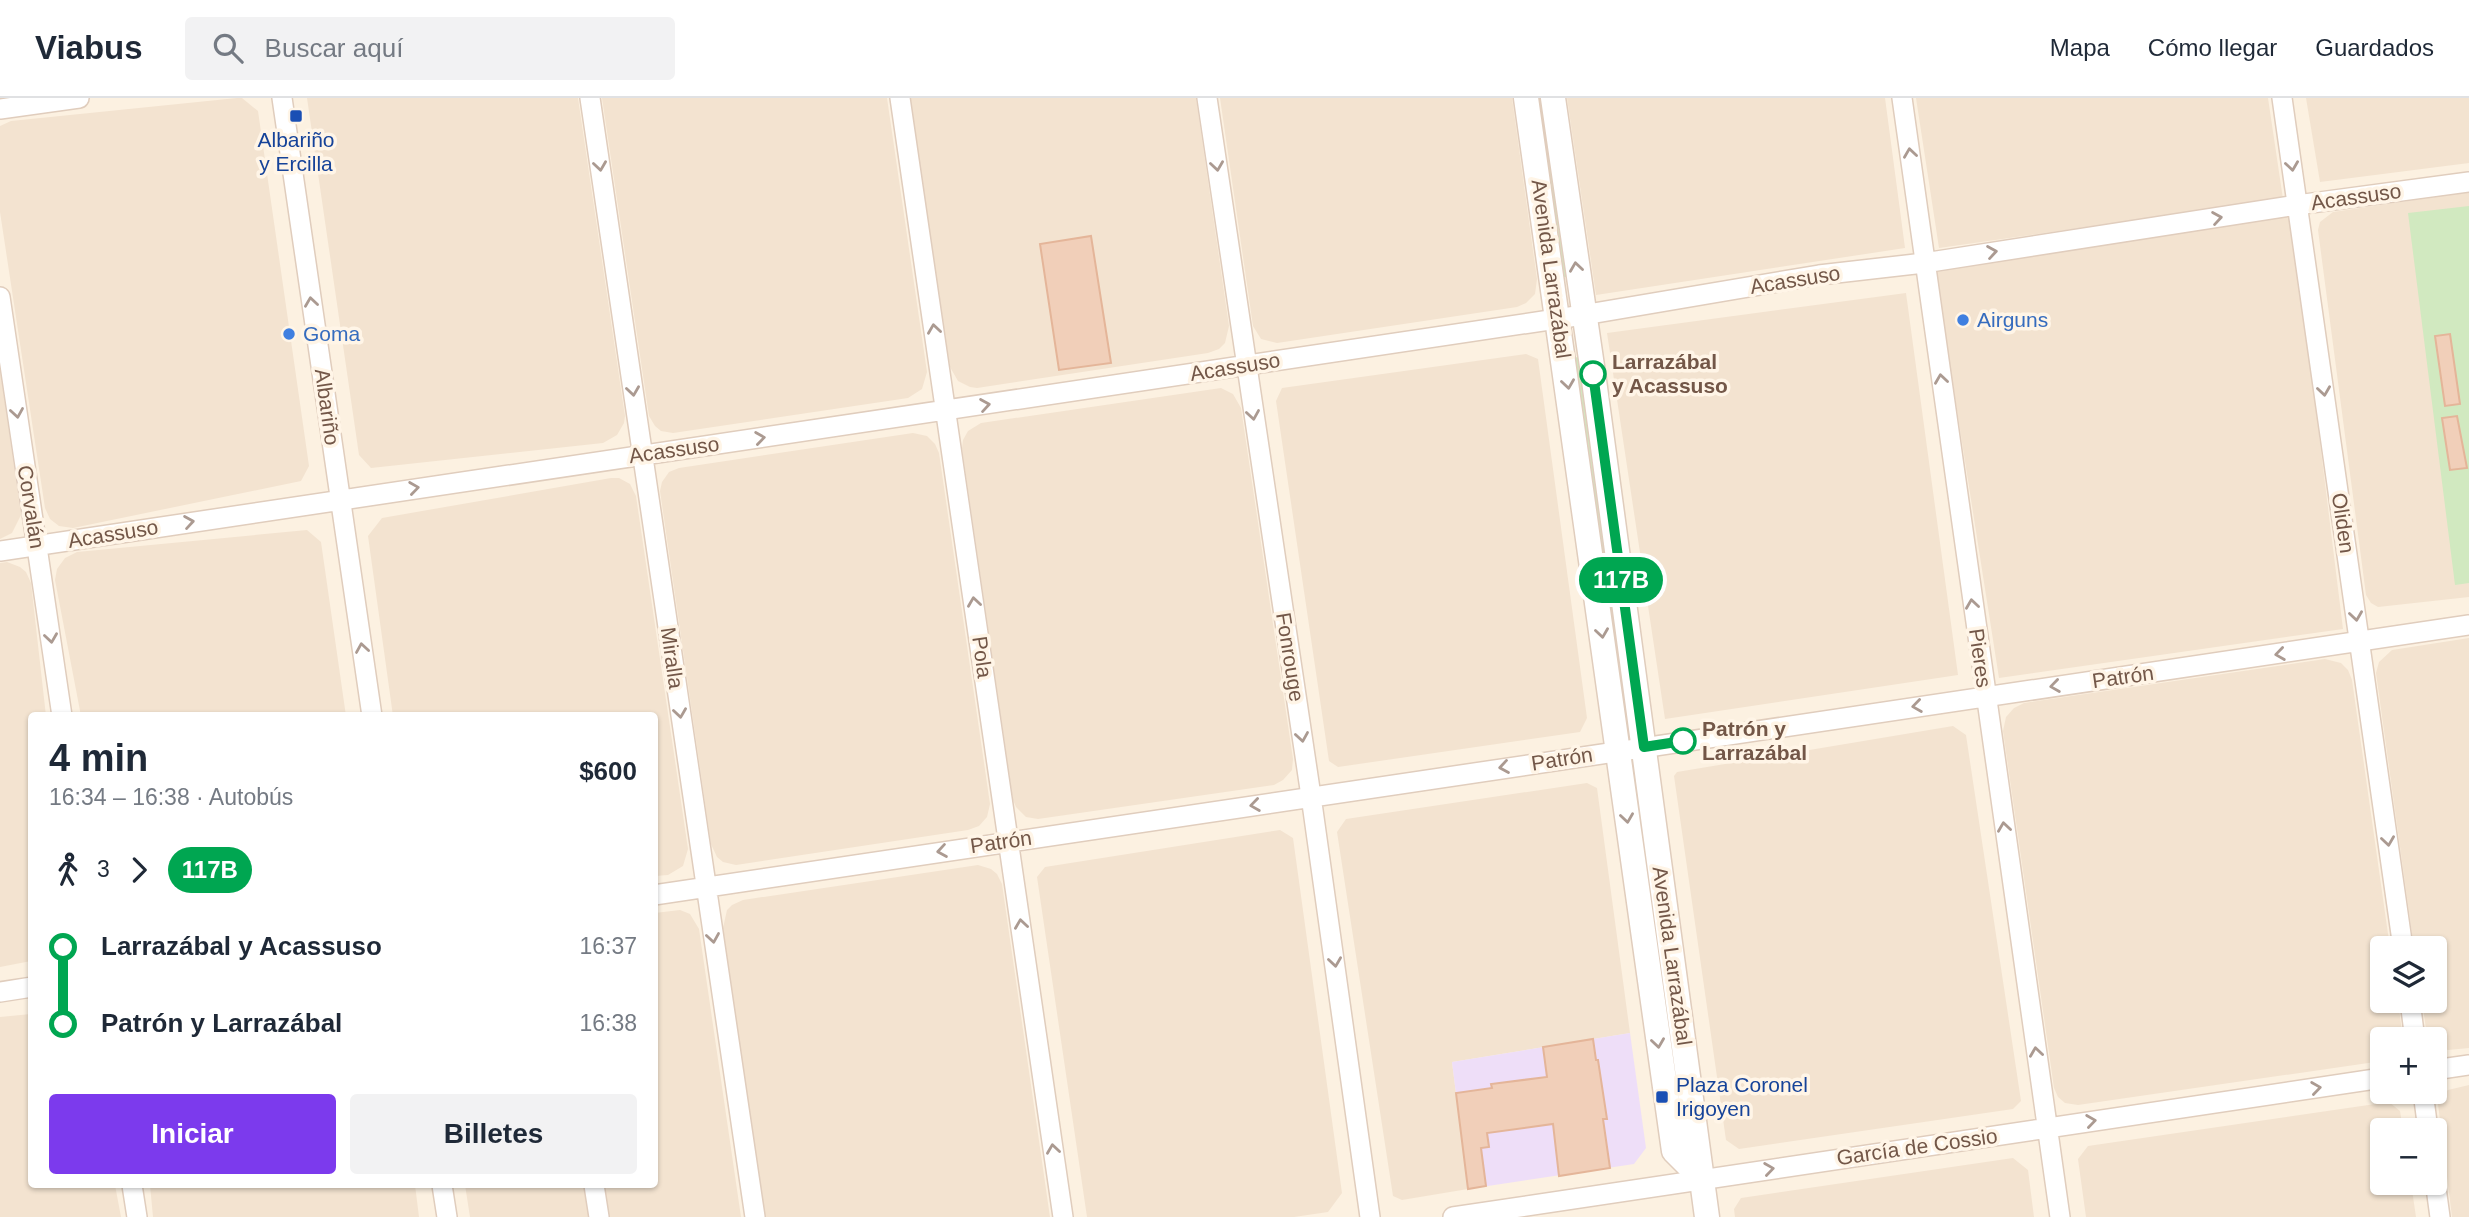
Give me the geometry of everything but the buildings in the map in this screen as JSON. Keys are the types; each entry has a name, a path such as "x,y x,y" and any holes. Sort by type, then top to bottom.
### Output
{"street":[{"path":"0,109 79,98"},
{"name":"Albariño","path":"282,98 371,712"},
{"name":"Miralla","path":"590,98 755,1217"},
{"name":"Pola","path":"900,98 1063,1217"},
{"name":"Fonrouge","path":"1207,98 1311,796 1370,1217"},
{"name":"Avenida Larrazábal","path":"1526,98 1571,316 1644,747 1702,1179"},
{"name":"Avenida Larrazábal","path":"1553,98 1571,316 1618,750 1674,1151 1702,1179"},
{"name":"Pieres","path":"1902,98 2060,1217"},
{"name":"Oliden","path":"2282,98 2401,936"},
{"name":"Acassuso","path":"0,551 946,411 1571,316 1819,275 2469,182"},
{"name":"Corvalán","path":"0,298 61,712"},
{"name":"Patrón","path":"658,894 2469,625"},
{"path":"0,992 28,988"},
{"path":"2447,1068 2469,1065"},
{"name":"García de Cossio","path":"1453,1217 2370,1080"},
{"path":"1702,1179 1707,1217"},
{"path":"132,1188 137,1217"},
{"path":"442,1188 447,1217"},
{"path":"594,1188 599,1217"},
{"path":"2437,1195 2440,1217"}],"shaded area":[{"path":"242,98 258,111 309,466 301,481 73,528 59,526 50,519 45,508 0,212 0,126 11,121"},
{"path":"307,98 578,98 625,416 617,435 603,443 371,468 359,455"},
{"path":"602,98 887,98 927,372 922,389 908,398 673,433 661,431 655,426 649,416"},
{"path":"910,98 1196,98 1229,326 1225,343 1219,349 1208,353 977,388 958,381 950,367"},
{"path":"1220,98 1512,98 1537,279 1535,294 1517,307 1277,343 1261,339 1253,326"},
{"path":"1567,98 1885,98 1905,248 1596,295"},
{"path":"1916,98 2268,98 2283,199 1939,248"},
{"path":"2306,98 2469,98 2469,163 2320,182"},
{"path":"2469,192 2469,597 2378,607 2371,603 2366,595 2318,230 2320,222 2333,212"},
{"path":"2292,216 2343,629 1999,678 1935,270"},
{"path":"1906,293 1958,675 1665,719 1607,333"},
{"path":"1526,354 1538,359 1587,718 1580,732 1338,767 1329,761 1276,401 1282,388"},
{"path":"0,370 21,515 12,533 0,539"},
{"path":"1221,388 1233,394 1241,408 1293,759 1292,770 1274,785 1038,819 1026,817 1013,800 963,440 968,431 981,423"},
{"path":"913,433 927,436 939,453 990,804 987,817 979,826 968,830 736,865 723,862 717,857 711,844 660,491 662,482 669,472 679,468"},
{"path":"611,478 619,478 630,484 636,496 688,849 683,866 668,875 658,876 658,712 392,712 368,536 382,518"},
{"path":"307,530 321,542 345,712 80,712 55,580 57,569 65,558 77,552"},
{"path":"7,562 20,567 26,572 31,583 46,712 28,712 28,962 0,967 0,563"},
{"path":"2469,638 2469,1048 2447,1050 2447,1027 2426,1027 2424,1013 2447,1013 2447,936 2412,936 2376,673 2379,662 2392,650"},
{"path":"2325,659 2341,663 2348,670 2352,680 2388,936 2370,936 2370,1013 2400,1013 2401,1027 2370,1027 2370,1063 2078,1105 2065,1103 2058,1097 2054,1088 2003,731 2006,717 2014,708 2024,703"},
{"path":"1953,726 1966,735 2021,1101 2013,1109 1739,1149 1726,1140 1674,776 1677,772"},
{"path":"1587,783 1597,788 1630,1033 1452,1062 1468,1189 1402,1200 1393,1196 1337,832 1346,819"},
{"path":"1280,830 1293,838 1342,1193 1328,1212 1294,1217 1087,1217 1037,877 1045,867"},
{"path":"978,865 991,869 1002,884 1050,1217 765,1217 723,928 727,910 743,900"},
{"path":"680,910 690,914 699,929 741,1217 608,1217 603,1188 658,1188 658,913"},
{"path":"28,1014 28,1188 116,1188 121,1217 0,1217 0,1017"},
{"path":"1630,1033 1646,1148 1634,1164 1468,1189 1452,1062"},
{"path":"2469,1085 2469,1217 2452,1217 2447,1177 2447,1118 2440,1118 2438,1104 2447,1104 2448,1090"},
{"path":"2375,1104 2391,1104 2400,1111 2401,1118 2370,1118 2370,1195 2413,1195 2416,1217 2086,1217 2078,1159 2088,1146"},
{"path":"2013,1158 2028,1170 2034,1217 1735,1217 1734,1209 1741,1198"},
{"path":"150,1188 415,1188 419,1217 153,1217"},
{"path":"465,1188 585,1188 589,1217 470,1217"}],"green space":[{"path":"1536,98 1542,98 1567,277 1561,277"},
{"path":"2469,206 2469,583 2455,585 2408,213"},
{"path":"1579,357 1629,711 1622,712 1572,358"}],"bus line":[{"name":"117B","path":"1593,374 1644,747 1683,741"}],"place":[{"name":"Albariño y Ercilla","path":"296,116"},
{"name":"Airguns","path":"1963,320"},
{"name":"Goma","path":"289,334"},
{"name":"Larrazábal y Acassuso","path":"1593,374"},
{"name":"Patrón y Larrazábal","path":"1683,741"},
{"name":"Plaza Coronel Irigoyen","path":"1662,1097"}]}
